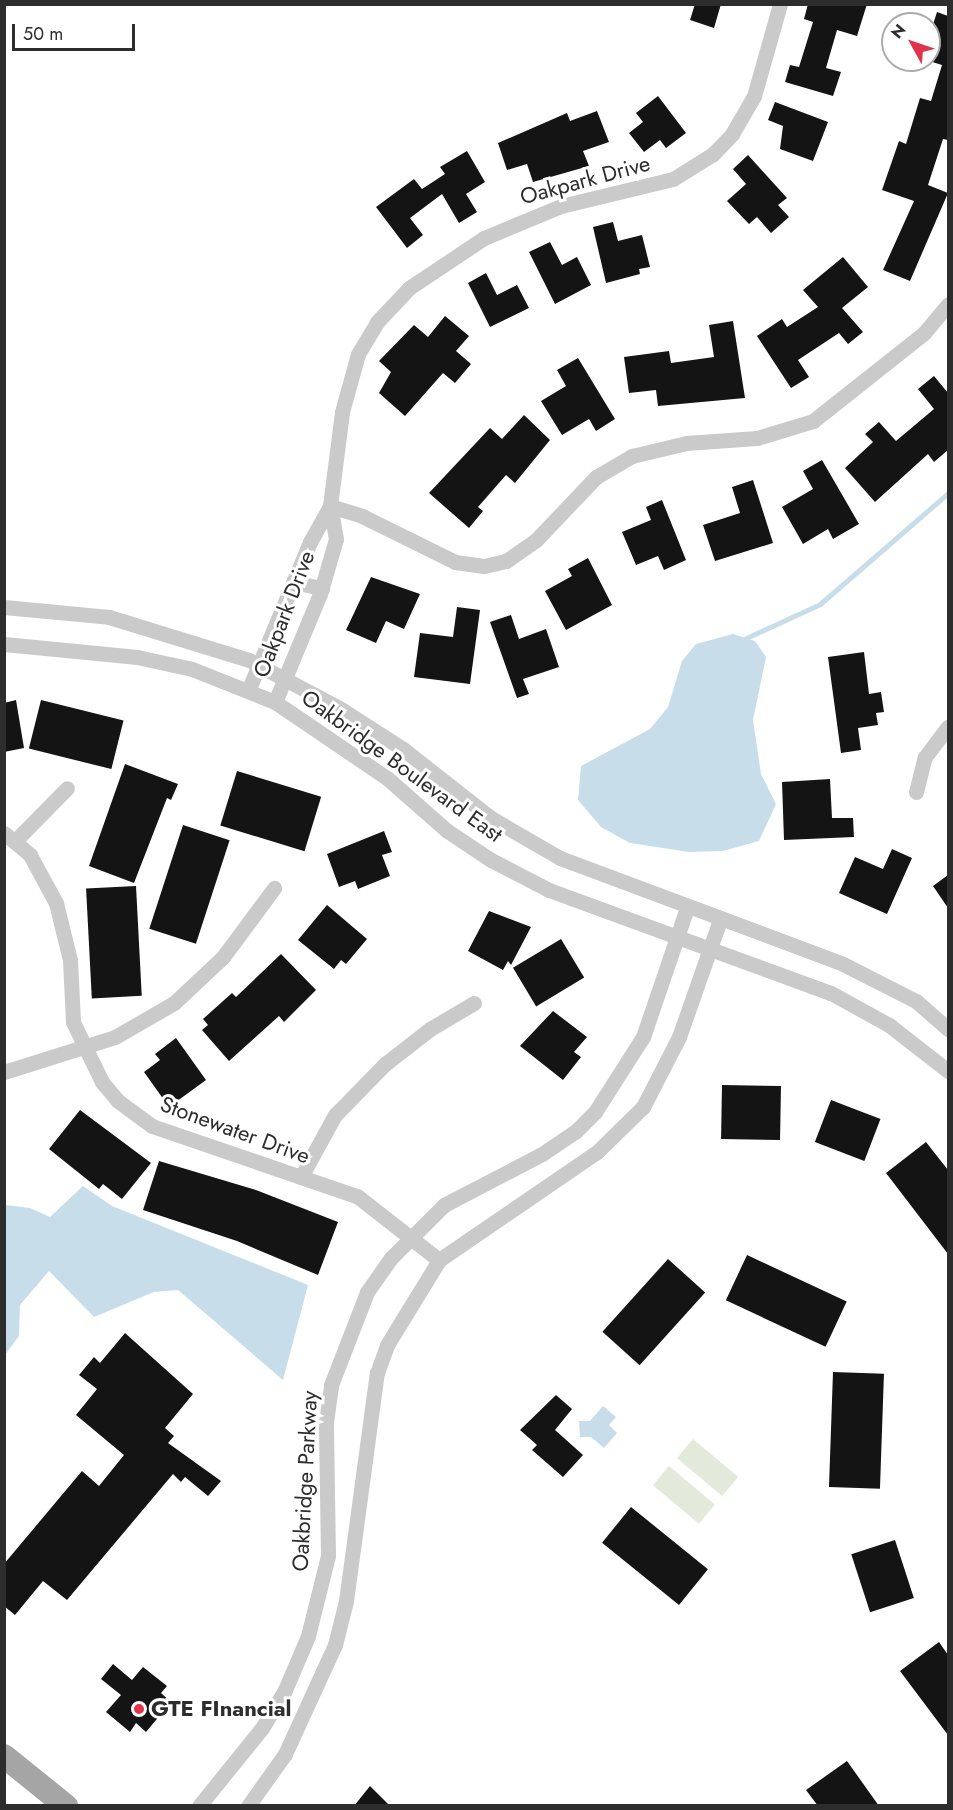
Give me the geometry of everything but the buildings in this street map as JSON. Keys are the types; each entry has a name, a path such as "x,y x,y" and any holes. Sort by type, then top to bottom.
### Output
{"main road":[{"path":"4,1756 66,1806"}],"street":[{"name":"Oakpark Drive","path":"248,691 293,582 330,506 350,375 391,304 441,263 510,225 561,206 646,188 694,168 732,134 745,113 780,4"},
{"path":"330,506 362,516 455,562 484,566 506,561 536,540 596,477 632,456 686,443 757,438 813,421 924,333 948,304"},
{"name":"Oakpark Drive","path":"274,702 322,588 336,539 330,506"},
{"path":"293,582 322,588"},
{"name":"Oakbridge Boulevard East","path":"4,607 152,627 260,665 286,677 403,749 491,818 528,841 687,908 884,983 916,1001 948,1029"},
{"name":"Oakbridge Boulevard East","path":"4,644 137,657 192,669 274,702 387,778 446,830 491,860 549,890 831,993 889,1025 948,1071"},
{"path":"916,792 925,757 948,727"},
{"path":"10,837 67,788"},
{"name":"Stonewater Drive","path":"10,837 30,855 56,903 70,960 73,1022 84,1046 118,1101 152,1126 357,1196 439,1260"},
{"path":"4,1072 115,1037 174,1003 223,957 274,888"},
{"name":"Oakbridge Parkway","path":"199,1806 262,1728 285,1690 308,1636 328,1556 326,1422 331,1385 367,1292 410,1238 444,1205 542,1154 576,1131 595,1112 644,1038 687,908"},
{"path":"248,1806 285,1754 335,1645 346,1601 377,1373 387,1345 439,1260 597,1152 644,1107 662,1078 720,920"},
{"path":"301,1178 322,1132 377,1073 422,1035 474,1003"}],"green space":[{"path":"693,1439 738,1477 722,1496 677,1458"},
{"path":"669,1466 715,1505 699,1524 653,1485"}],"water":[{"path":"733,634 755,641 766,657 753,720 761,774 776,804 759,841 723,851 689,852 630,843 601,827 578,800 581,766 650,729 668,707 682,661 696,644"},
{"path":"83,1186 112,1206 308,1285 283,1380 178,1290 154,1292 94,1317 49,1271 20,1305 19,1336 5,1355 5,1205 30,1208 50,1217"},
{"path":"603,1406 616,1417 609,1425 617,1433 604,1448 591,1437 580,1437 579,1421 590,1421"}],"waterway":[{"path":"744,639 820,604 948,493"}],"place":[{"name":"GTE FInancial","path":"139,1709"}]}
